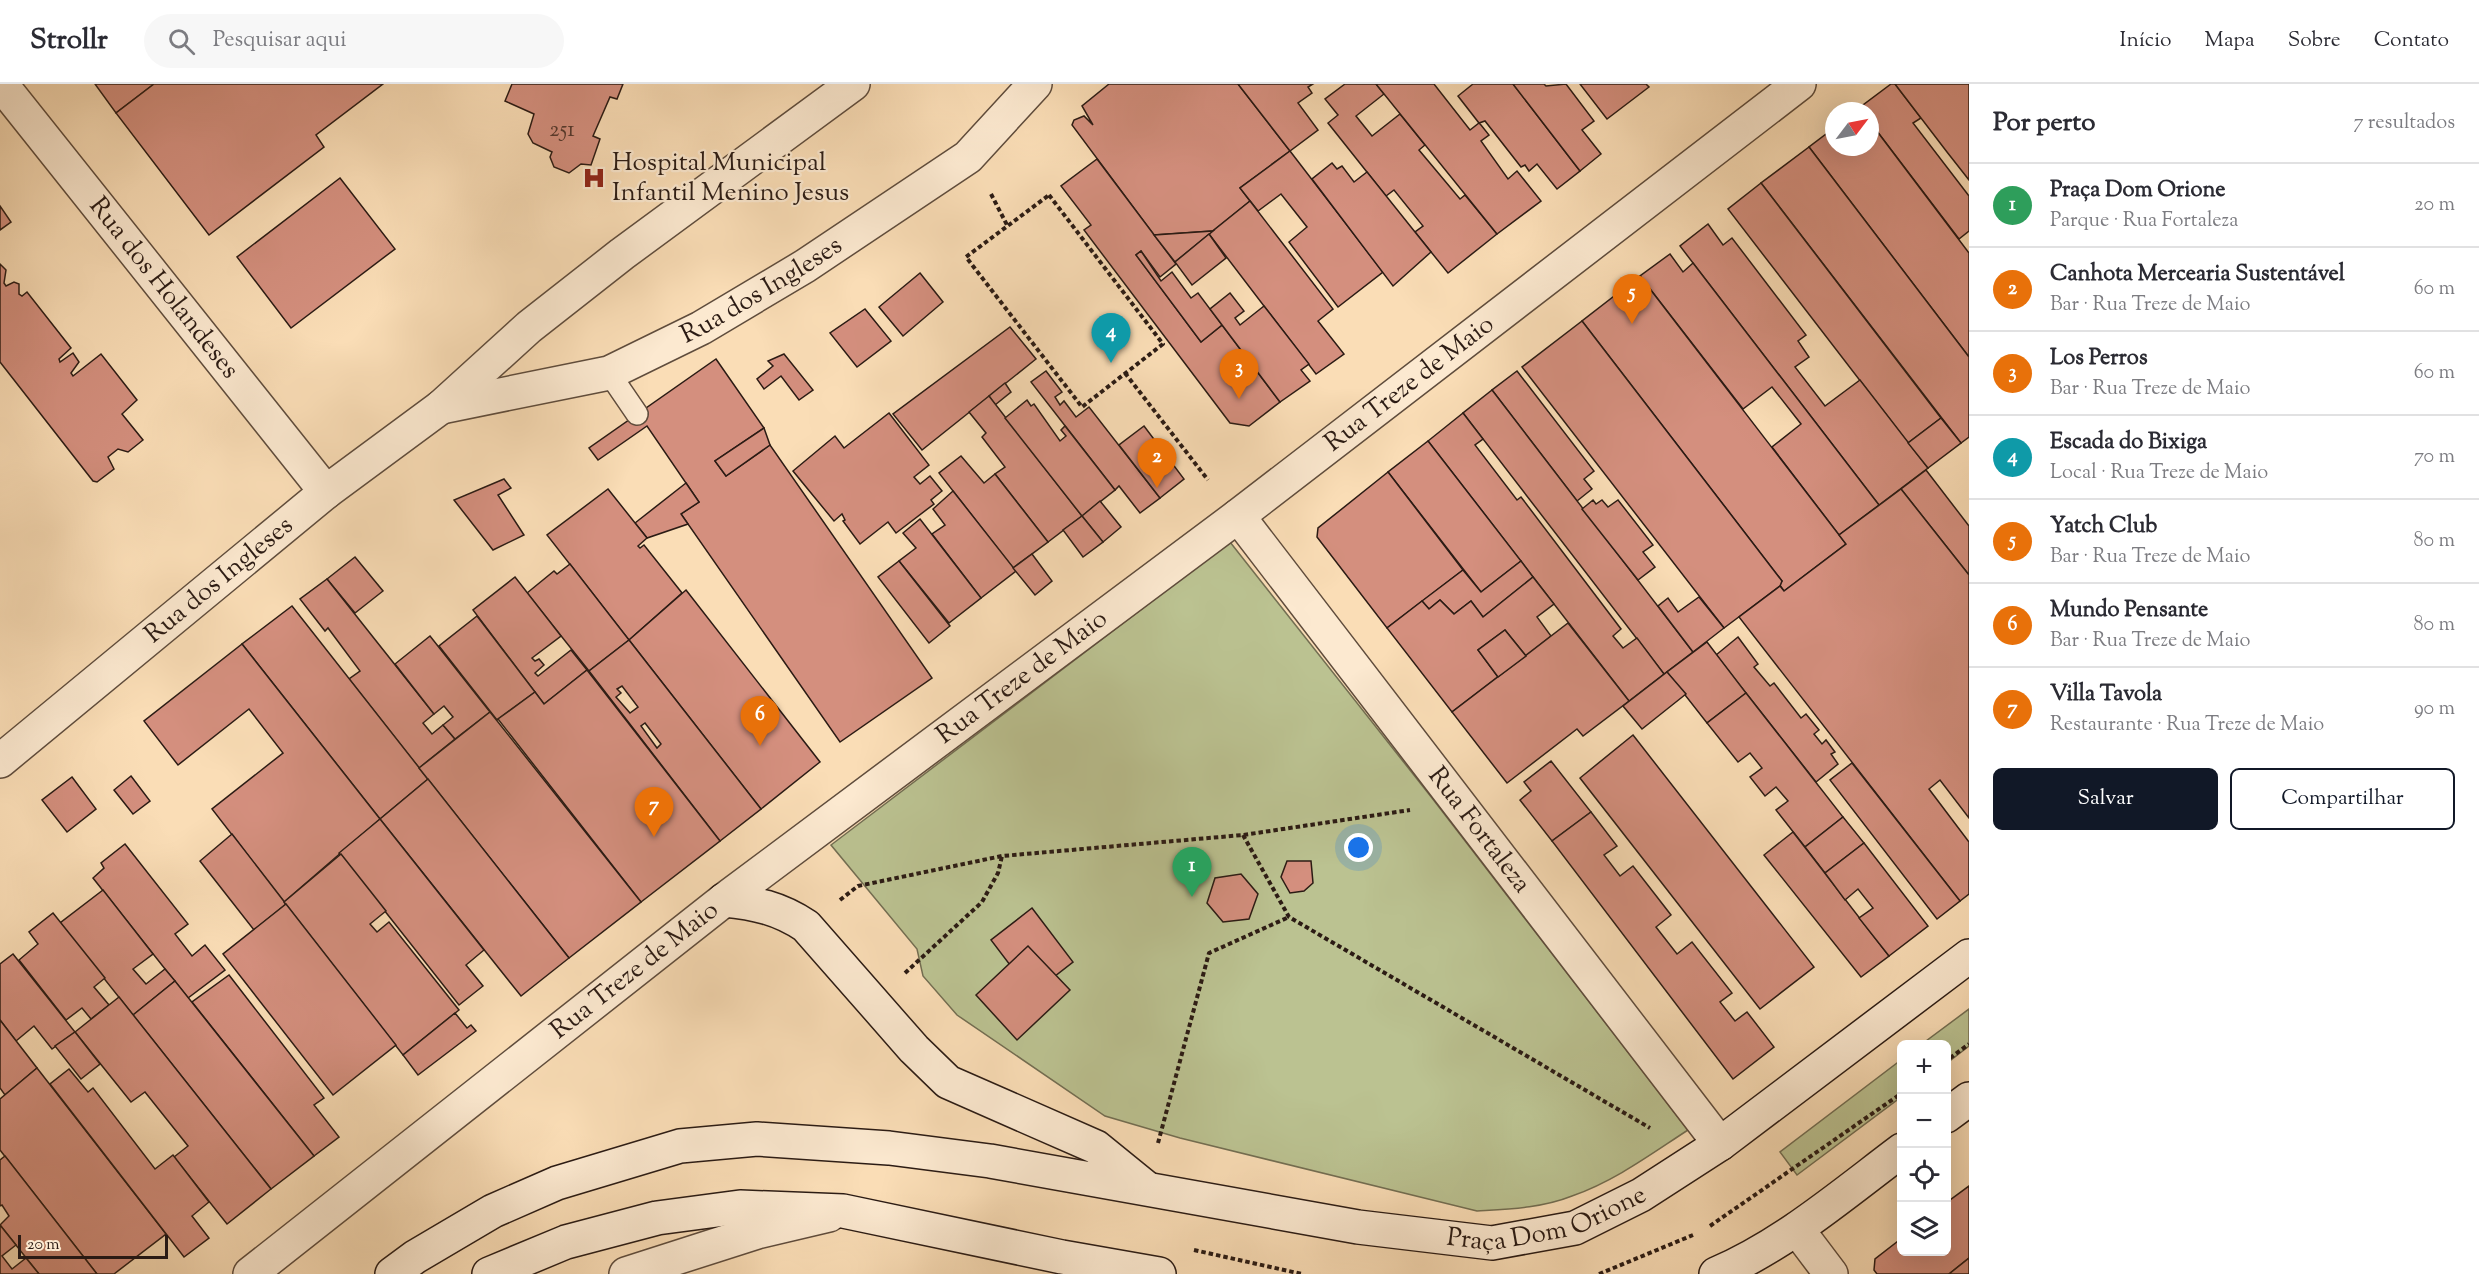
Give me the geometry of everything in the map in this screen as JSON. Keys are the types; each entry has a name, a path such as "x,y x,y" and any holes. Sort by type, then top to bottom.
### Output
{"street":[{"name":"Rua dos Holandeses","path":"2,84 326,492"},
{"name":"Rua dos Ingleses","path":"0,761 326,492 441,407 529,327 622,254 853,84"},
{"name":"Rua dos Ingleses","path":"441,407 609,373 701,328 795,272 968,157 1035,84"},
{"name":"Rua Treze de Maio","path":"250,1274 724,900 1238,516 1799,84"},
{"name":"Rua Fortaleza","path":"1238,516 1458,803 1711,1151"},
{"path":"724,900 760,903 788,914 806,926 872,1002 948,1082 1096,1148 1146,1187"},
{"name":"Praça Dom Orione","path":"392,1274 415,1257 504,1206 557,1183 680,1146 757,1139 889,1148 990,1161 1146,1187 1358,1227 1492,1243 1575,1228 1641,1195 1711,1151 1969,956"},
{"path":"1951,1113 1969,1099"},
{"path":"1730,1270 1797,1229 1897,1154"},
{"path":"489,1274 566,1242 657,1218 740,1207 843,1211 1062,1257 1160,1274"},
{"path":"626,1274 757,1232 843,1211"},
{"path":"1797,1229 1831,1274"}],"lane":[{"path":"609,373 637,414"}],"path":[{"path":"1049,195 1163,344 1125,373 1082,407 966,257 1049,195"},
{"path":"1125,373 1208,480"},
{"path":"858,886 1002,856 1243,835 1458,803"},
{"path":"1243,835 1289,917 1711,1151"},
{"path":"872,1002 982,902 998,873 1002,856"},
{"path":"1146,1187 1209,952 1289,917"},
{"path":"1951,1058 1969,1044"},
{"path":"1599,1274 1703,1231 1901,1094"}],"green space":[{"path":"1230,542 1432,798 1688,1130 1618,1175 1588,1190 1561,1200 1537,1205 1477,1211 1180,1138 1105,1116 957,1015 923,976 917,949 831,845"},
{"path":"1969,1009 1969,1046 1951,1060 1951,1040 1927,1040"},
{"path":"1897,1063 1897,1100 1797,1175 1780,1152"}],"building":[{"path":"95,84 154,84 116,113"},
{"path":"154,84 383,84 316,135 324,147 209,235 116,113"},
{"path":"512,84 623,84 617,99 610,97 593,136 600,139 591,165 581,164 569,173 554,167 550,157 552,152 533,143 528,134 534,114 505,101"},
{"path":"1109,84 1238,84 1290,151 1240,188 1250,201 1213,231 1154,235 1072,125 1074,120 1084,116 1093,125 1082,106"},
{"path":"1238,84 1313,84 1308,87 1312,93 1298,103 1318,130 1290,151"},
{"path":"1345,84 1376,84 1384,94 1356,116 1372,136 1400,114 1425,145 1419,150 1460,199 1465,195 1497,234 1448,273 1415,232 1423,226 1394,190 1386,196 1328,123 1338,115 1325,99"},
{"path":"1376,84 1434,84 1470,130 1479,123 1489,135 1481,141 1508,179 1517,171 1541,201 1497,234"},
{"path":"1473,84 1513,84 1580,171 1557,189 1537,164 1529,171 1525,165 1521,167 1485,121 1479,123 1458,96"},
{"path":"1513,84 1544,84 1546,86 1566,84 1594,121 1582,130 1601,154 1580,171"},
{"path":"1580,84 1646,84 1649,87 1607,119"},
{"path":"1891,84 1895,84 1921,118 1913,123 1969,196 1969,231 1959,239 1879,134 1879,102 1867,102"},
{"path":"1895,84 1969,84 1969,180 1947,152"},
{"path":"1879,134 1969,253 1969,357 1809,147 1825,135 1825,156 1879,156"},
{"path":"1809,147 1969,357 1969,437 1961,443 1761,183"},
{"path":"1290,151 1383,272 1338,307 1289,242 1307,227 1281,194 1258,211 1240,188"},
{"path":"1097,159 1176,264 1160,277 1141,251 1136,255 1201,342 1222,325 1280,402 1249,426 1230,423 1084,230 1091,225 1061,186"},
{"path":"1332,163 1337,169 1342,166 1354,182 1367,172 1431,252 1393,286 1312,179"},
{"path":"340,178 395,249 291,328 237,257"},
{"path":"1761,183 1941,418 1908,443 1728,209"},
{"path":"1250,201 1333,309 1318,321 1344,354 1316,374 1209,234"},
{"path":"0,206 11,222 0,230"},
{"path":"1708,224 1723,245 1732,238 1806,335 1798,341 1809,357 1795,367 1825,406 1860,380 1928,468 1879,505 1680,246"},
{"path":"1213,231 1175,262 1154,235"},
{"path":"1209,234 1226,258 1192,285 1175,262"},
{"path":"1141,251 1161,281 1172,272 1191,298 1198,293 1222,325 1201,342 1136,255"},
{"path":"1670,254 1683,272 1693,263 1879,505 1839,535 1772,447 1801,424 1772,387 1743,409 1640,276"},
{"path":"0,264 6,270 4,283 6,286 14,282 19,284 19,294 22,296 27,292 71,348 59,359 60,362 73,353 79,362 71,373 73,376 101,354 137,400 122,414 143,440 128,452 118,449 108,457 114,469 97,482 93,481 0,362"},
{"path":"920,273 943,302 903,336 879,307"},
{"path":"1640,276 1846,544 1784,591 1779,584 1782,581 1582,321"},
{"path":"1230,293 1244,311 1235,318 1240,325 1264,306 1309,364 1301,370 1310,381 1280,402 1210,309"},
{"path":"865,309 891,341 857,367 830,333"},
{"path":"1582,321 1782,581 1780,586 1724,628 1522,367"},
{"path":"1010,327 1036,359 922,450 893,414"},
{"path":"784,354 813,390 799,400 781,376 764,389 757,379 773,366 768,361"},
{"path":"716,359 764,428 715,461 726,476 770,445 932,678 840,742 681,514 699,502 647,426 598,460 589,448"},
{"path":"1046,371 1062,392 1055,397 1060,405 1064,401 1076,417 1089,407 1160,498 1140,513 1119,486 1115,490 1031,382"},
{"path":"1517,371 1594,471 1584,479 1592,489 1577,501 1492,390"},
{"path":"1005,383 1011,392 995,405 989,396"},
{"path":"1492,390 1693,652 1664,674 1463,413"},
{"path":"989,396 1082,516 1048,542 995,474 1005,467 982,437 986,433 969,412"},
{"path":"1027,400 1031,406 1034,404 1060,441 1066,436 1061,430 1065,426 1115,490 1082,516 1005,418"},
{"path":"889,413 929,465 914,477 920,484 930,476 942,491 931,500 934,504 896,533 888,522 860,544 843,521 845,520 842,514 834,521 793,471 835,436 844,448"},
{"path":"1463,413 1483,439 1475,445 1517,500 1521,497 1621,629 1613,636 1623,648 1637,638 1664,674 1629,701 1428,441"},
{"path":"1941,418 1961,443 1928,468 1908,443"},
{"path":"1144,426 1184,479 1160,498 1119,445"},
{"path":"764,428 770,445 726,476 715,461"},
{"path":"1428,441 1521,561 1481,592 1388,472"},
{"path":"961,456 984,483 995,474 1048,542 1013,568 939,473"},
{"path":"1926,470 1969,526 1969,575 1901,489"},
{"path":"1388,472 1463,570 1387,628 1317,537 1318,528"},
{"path":"504,479 511,488 498,495 524,535 493,550 454,500"},
{"path":"686,483 699,502 681,514 688,524 647,538 635,523"},
{"path":"608,489 647,538 638,546 640,548 644,545 682,593 629,640 547,535"},
{"path":"1901,489 1969,575 1969,818 1940,780 1929,789 1969,842 1969,894 1960,901 1739,617 1780,586 1784,591 1846,544 1839,535"},
{"path":"953,491 1016,571 981,598 932,534 945,525 933,509"},
{"path":"1593,500 1596,504 1602,500 1608,507 1618,500 1653,545 1643,552 1655,567 1638,580 1582,509"},
{"path":"1100,501 1121,527 1103,542 1082,516"},
{"path":"1082,516 1103,542 1083,557 1063,530"},
{"path":"920,519 981,598 949,623 899,561 916,548 903,533"},
{"path":"1032,554 1052,581 1035,595 1013,568"},
{"path":"355,557 383,591 355,613 327,579"},
{"path":"899,561 950,626 929,643 878,577"},
{"path":"1521,561 1533,577 1483,617 1471,601 1454,614 1440,600 1429,609 1422,601 1463,570 1481,592"},
{"path":"570,564 629,640 589,671 527,593 554,571 557,574"},
{"path":"515,577 561,636 532,658 535,661 539,659 544,665 535,673 538,676 571,650 587,670 544,704 473,610"},
{"path":"1533,577 1554,604 1537,617 1551,636 1526,656 1505,630 1478,650 1498,677 1452,712 1387,628 1422,601 1429,609 1440,600 1454,614 1471,601 1483,617"},
{"path":"327,579 434,714 423,723 432,734 443,725 455,739 419,768 349,679 360,671 328,628 325,631 300,599"},
{"path":"686,590 820,762 761,809 629,640"},
{"path":"1699,597 1724,628 1693,652 1658,606 1668,598 1678,612"},
{"path":"292,606 428,779 380,819 242,644"},
{"path":"477,616 535,692 497,720 439,646"},
{"path":"1568,623 1629,701 1583,736 1577,729 1507,783 1452,712"},
{"path":"1505,630 1526,656 1498,677 1478,650"},
{"path":"430,636 490,712 455,739 443,725 453,717 444,706 434,714 395,664"},
{"path":"1738,637 1758,664 1754,667 1770,686 1774,683 1801,718 1806,714 1819,730 1814,734 1822,744 1826,740 1835,752 1831,754 1838,764 1816,782 1716,655"},
{"path":"629,640 761,809 720,841 589,671","holes":["622,686 638,707 630,713 616,697 621,693 617,689","645,723 661,744 657,748 641,726"]},
{"path":"1707,642 1746,693 1707,723 1667,672"},
{"path":"242,644 380,819 284,902 212,809 283,753 249,709 178,765 144,721"},
{"path":"587,670 720,841 641,902 498,719 535,692 544,704"},
{"path":"1667,672 1686,694 1642,729 1623,706"},
{"path":"1746,693 1843,817 1805,847 1776,810 1788,801 1776,787 1765,796 1750,777 1762,768 1750,753 1738,762 1707,723"},
{"path":"490,712 641,902 569,958 419,768"},
{"path":"1633,735 1814,967 1760,1009 1580,778"},
{"path":"1551,761 1591,812 1552,841 1520,800 1531,791 1524,782"},
{"path":"1852,763 1960,901 1937,919 1830,780"},
{"path":"131,776 150,801 133,814 114,790"},
{"path":"72,777 96,809 67,832 42,800"},
{"path":"428,779 569,958 521,996 380,819"},
{"path":"1591,812 1617,846 1604,855 1620,876 1633,866 1671,915 1656,927 1677,954 1692,942 1732,993 1720,1002 1735,1021 1747,1012 1774,1047 1733,1079 1552,841"},
{"path":"1843,817 1864,843 1825,873 1805,847"},
{"path":"380,819 484,950 466,965 483,986 459,1005 339,853"},
{"path":"1793,832 1889,956 1861,977 1764,855"},
{"path":"232,834 286,904 254,930 200,861"},
{"path":"1864,843 1928,926 1889,956 1859,918 1873,908 1858,889 1845,900 1825,873"},
{"path":"125,844 188,924 175,934 192,956 205,945 225,970 188,998 93,878 104,868 101,863"},
{"path":"341,854 386,911 370,924 377,932 389,922 459,1010 403,1055 284,902"},
{"path":"1287,861 1311,861 1313,883 1304,891 1290,893 1281,877"},
{"path":"1241,874 1258,894 1249,919 1223,922 1207,903 1215,878"},
{"path":"103,890 153,954 133,969 146,984 165,969 175,981 133,1015 60,923"},
{"path":"286,904 396,1045 333,1095 223,954"},
{"path":"1032,908 1073,962 1032,994 991,940"},
{"path":"53,913 105,978 94,987 109,1005 91,1019 82,1008 66,1020 19,960 38,944 29,932"},
{"path":"1028,946 1070,990 1017,1040 976,995"},
{"path":"13,954 75,1032 52,1049 34,1026 16,1041 0,1020 0,964"},
{"path":"229,975 324,1098 314,1105 339,1137 314,1156 192,1002"},
{"path":"175,981 314,1156 271,1189 133,1015"},
{"path":"119,997 271,1189 227,1224 174,1157 188,1146 145,1092 131,1102 75,1032"},
{"path":"455,1013 467,1028 471,1025 476,1031 418,1075 403,1055"},
{"path":"0,1020 37,1068 5,1095 0,1088"},
{"path":"75,1032 100,1064 81,1079 55,1046"},
{"path":"37,1068 166,1234 114,1274 97,1274 0,1150 0,1099"},
{"path":"69,1069 88,1092 93,1088 155,1169 173,1155 209,1202 192,1216 209,1238 184,1257 50,1084"},
{"path":"5,1156 97,1274 39,1274 0,1225 9,1216 2,1205 0,1206 0,1160"},
{"path":"1969,1186 1969,1258 1949,1274 1877,1274 1874,1270 1875,1259 1897,1242 1897,1256 1951,1256 1951,1199"},
{"path":"0,1225 16,1245 2,1256 12,1269 26,1258 39,1274 0,1274"},
{"path":"1969,1258 1969,1274 1949,1274"}],"place":[{"name":"Hospital Municipal Infantil Menino Jesus","path":"594,178"},
{"name":"Yatch Club","path":"1632,324"},
{"name":"Escada do Bixiga","path":"1111,363"},
{"name":"Los Perros","path":"1239,399"},
{"name":"Canhota Mercearia Sustentável","path":"1157,488"},
{"name":"Mundo Pensante","path":"760,746"},
{"name":"Villa Tavola","path":"654,837"},
{"name":"Praça Dom Orione","path":"1192,897"}]}
